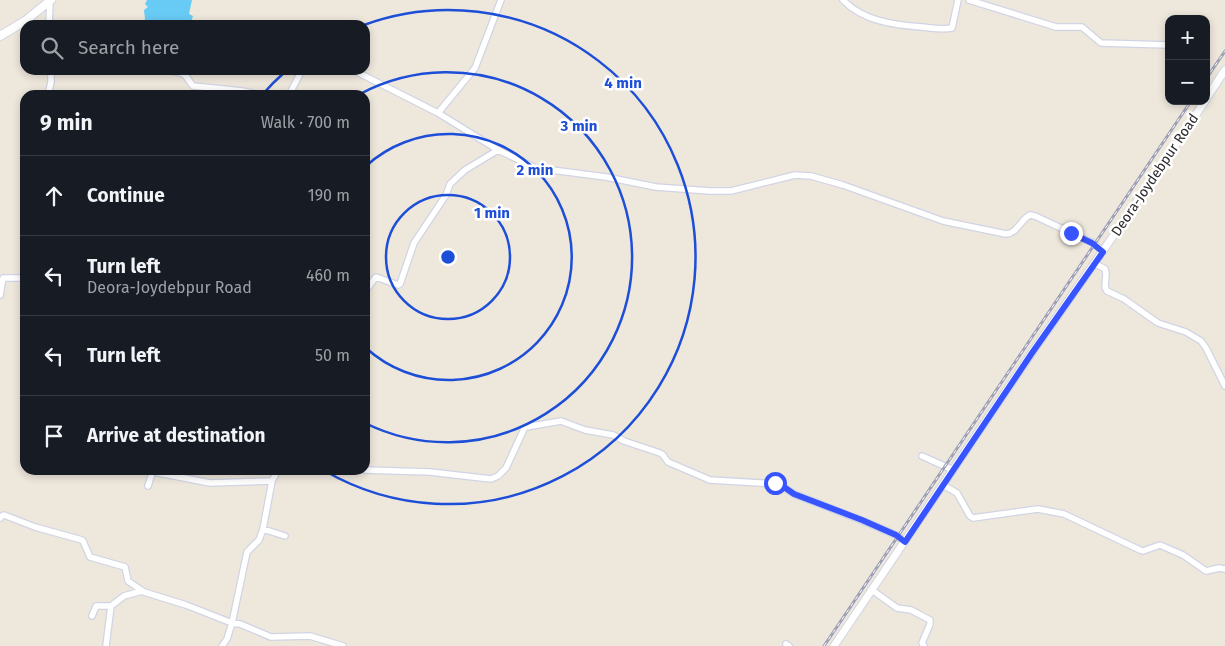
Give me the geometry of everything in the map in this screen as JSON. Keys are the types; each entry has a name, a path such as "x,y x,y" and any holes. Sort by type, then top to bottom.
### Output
{"main road":[{"path":"26,20 49,0"},
{"path":"0,36 20,24"}],"street":[{"path":"49,0 49,20"},
{"path":"438,112 475,68 501,0"},
{"path":"843,0 854,10 872,18 897,25 944,30 952,28 958,0"},
{"path":"969,0 1056,27 1082,27 1101,43 1165,46"},
{"name":"Deora-Joydebpur Road","path":"1210,94 1225,70"},
{"path":"49,90 50,75"},
{"path":"184,75 192,86 232,90"},
{"path":"292,90 299,75"},
{"path":"363,75 438,112 498,150 536,168 606,177 656,187 710,191 731,191 795,175 811,176 843,185 942,221 1006,234 1011,234 1026,217 1030,215 1035,216 1092,243 1103,252"},
{"name":"Deora-Joydebpur Road","path":"834,646 1203,105"},
{"path":"370,285 376,277 398,285 400,284 414,243 446,195 450,184 465,170 498,150"},
{"path":"1094,263 1105,269 1105,287 1108,291 1124,299 1158,323 1186,332 1201,341 1225,386"},
{"path":"0,295 1,278 20,278"},
{"path":"370,470 430,472 492,478 498,476 506,468 526,427 561,421 585,430 613,434 624,441 660,453 668,462 710,480 778,484 794,494 896,535 905,542"},
{"path":"922,456 953,470"},
{"path":"148,486 151,475"},
{"path":"177,475 210,482 272,482"},
{"path":"222,646 227,639 232,623 247,552 258,541 263,529 272,482 276,475"},
{"path":"944,485 957,493 973,518 1038,509 1064,514 1140,550 1143,551 1160,545 1183,555 1206,571 1219,568 1225,569"},
{"path":"0,518 4,516 84,541 90,557 125,567 128,581 142,591 232,623 240,624 271,637 313,636 343,646"},
{"path":"263,529 285,536"},
{"path":"872,590 897,608 909,609 930,620 922,643 924,646"},
{"path":"92,616 96,606 111,606 126,595 142,591"},
{"path":"106,646 111,606"}],"water":[{"path":"147,0 192,0 189,14 193,16 192,20 144,20 144,10 148,7 145,4"}],"railway":[{"path":"1210,73 1225,51"},
{"path":"824,646 1188,105"}],"route":[{"path":"775,483 794,494 896,535 905,542 1032,353 1103,252 1092,243 1071,233"}]}
